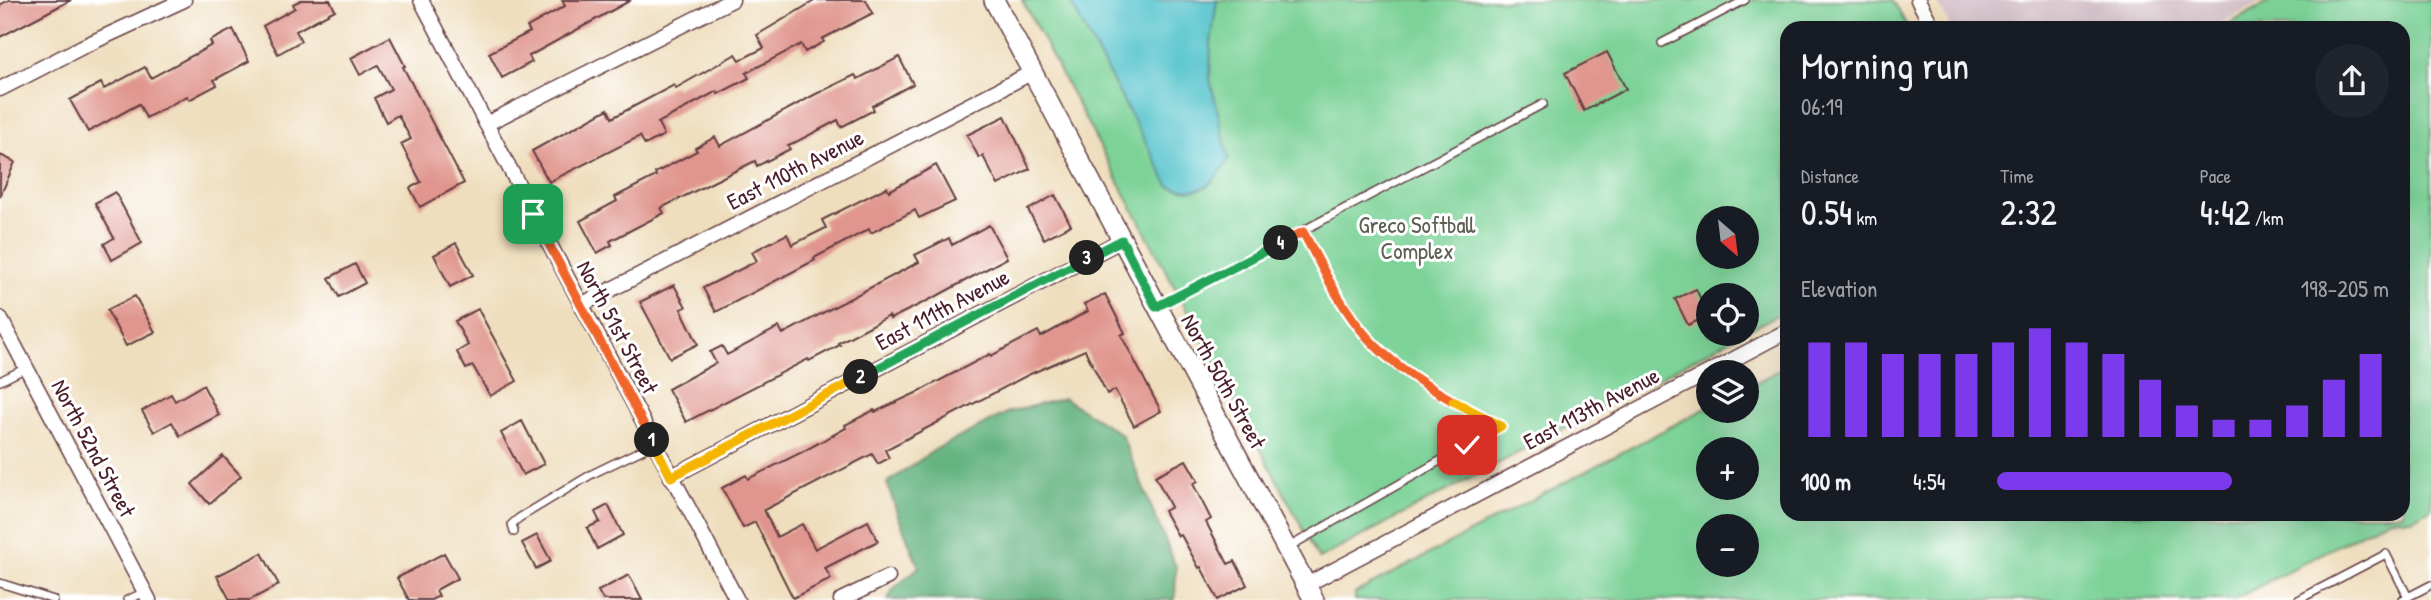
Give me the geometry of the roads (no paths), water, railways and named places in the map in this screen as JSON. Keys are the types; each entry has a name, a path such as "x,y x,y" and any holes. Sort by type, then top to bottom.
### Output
{"street":[{"path":"0,89 82,47 184,0"},
{"name":"North 51st Street","path":"421,0 737,600"},
{"path":"486,124 732,0"},
{"name":"North 50th Street","path":"994,0 1310,593"},
{"path":"1918,0 1929,21"},
{"name":"East 110th Avenue","path":"580,305 1031,73"},
{"name":"East 111th Avenue","path":"671,477 1122,240"},
{"name":"North 52nd Street","path":"1,324 147,596"},
{"name":"East 113th Avenue","path":"1310,593 1780,335"},
{"path":"841,600 888,577"}],"lane":[{"path":"1662,43 1745,0"},
{"path":"1156,307 1543,104"},
{"path":"1287,548 1501,426 1438,393 1394,362 1367,337 1332,285 1303,232"},
{"path":"0,381 26,368"},
{"path":"514,532 512,524 519,518 592,474 654,444"},
{"path":"2298,600 2386,554 2405,599 2431,585"},
{"path":"0,583 54,600"},
{"path":"127,600 147,596"}],"water":[{"path":"1069,0 1217,0 1211,43 1210,79 1229,159 1205,187 1190,190 1169,186"}],"park label":[{"name":"Greco Softball Complex","path":"1417,237"}]}
